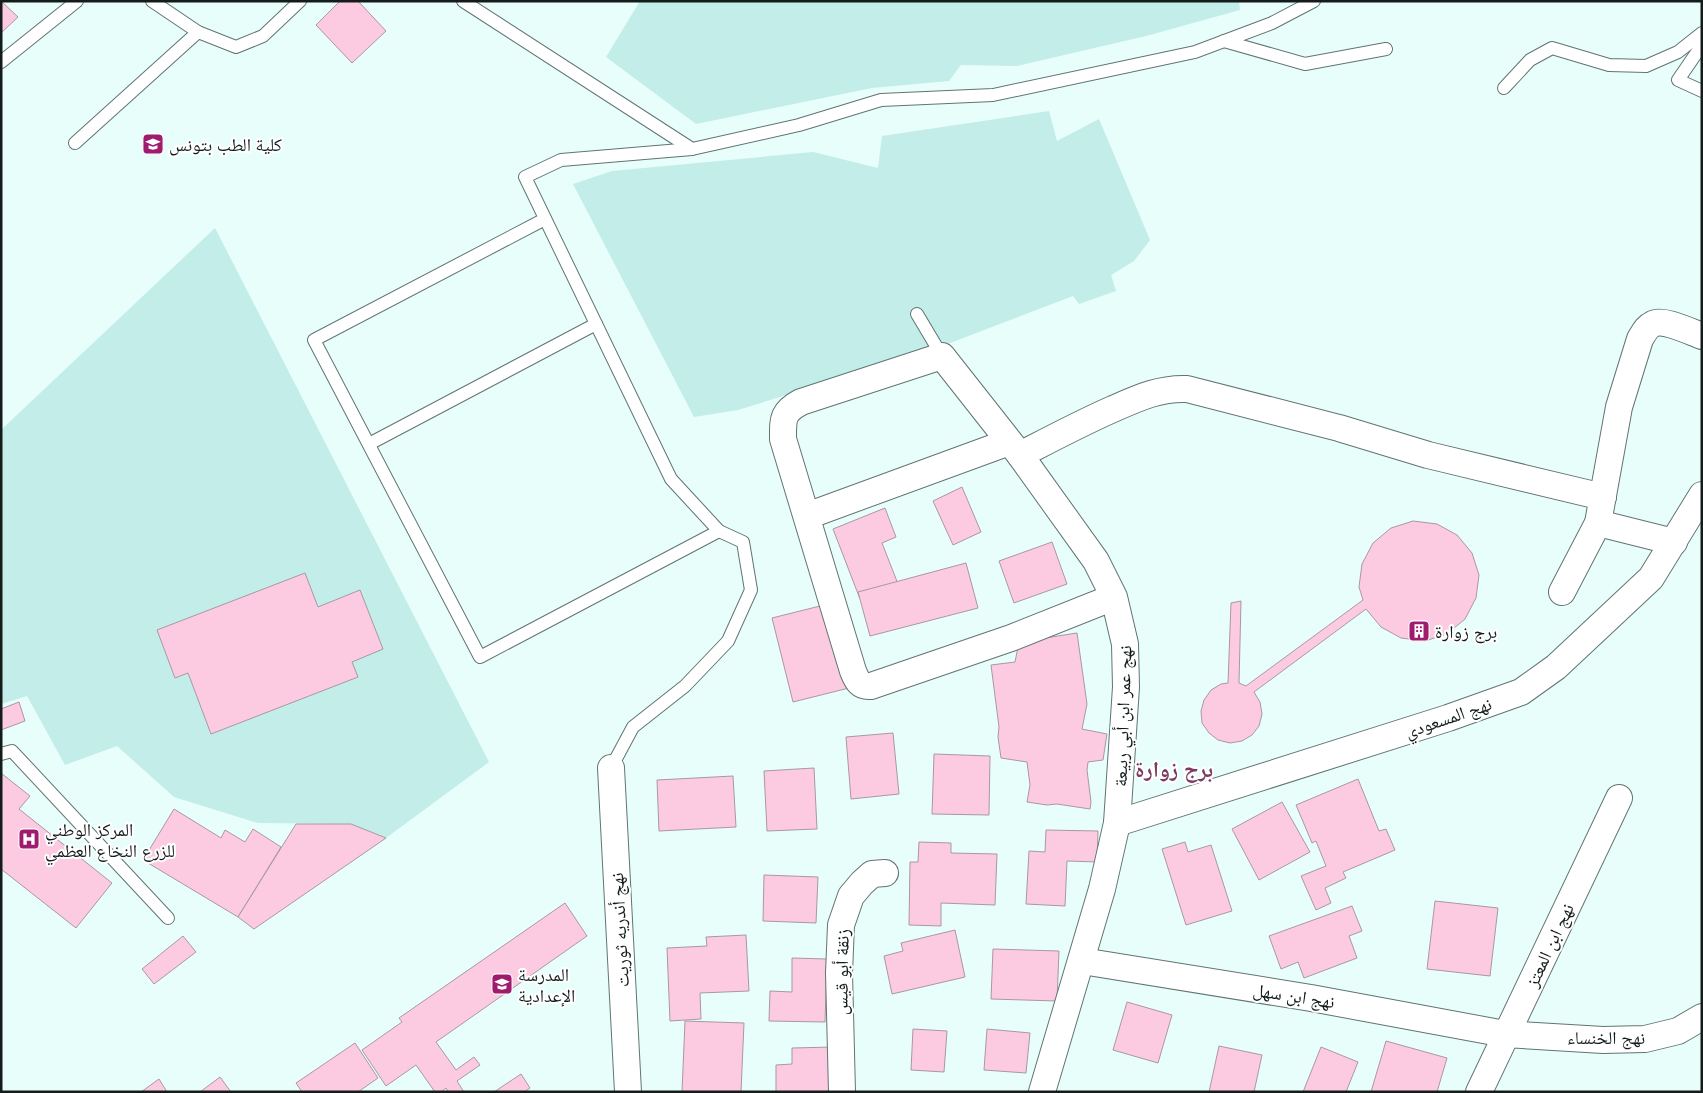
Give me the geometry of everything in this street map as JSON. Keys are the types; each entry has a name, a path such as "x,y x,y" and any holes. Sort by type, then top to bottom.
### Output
{"street":[{"path":"1562,592 1598,522 1619,407 1640,339 1646,329 1654,323 1663,322 1702,336"},
{"name":"نهج عمر ابن أبي ربيعة","path":"942,356 1014,448 1096,561 1114,597 1125,644 1126,686 1117,823 1102,889 1082,961 1042,1092"},
{"path":"942,356 801,402 790,408 784,416 783,439 858,683 865,687 871,686 1011,638 1114,597"},
{"path":"807,516 1014,448 1084,422 1151,393 1172,388 1187,389 1339,428 1428,456 1603,497"},
{"name":"نهج المسعودي","path":"1117,823 1448,718 1521,692 1556,667 1651,578 1702,495"},
{"path":"1598,522 1674,542"},
{"name":"نهج أندريه ثوريت","path":"611,768 628,1092"},
{"name":"نهج ابن المعتز","path":"1478,1092 1619,798"},
{"name":"زنقة أبو قيس","path":"842,1092 839,973 840,925 851,896 862,883 872,874 885,874"},
{"name":"نهج ابن سهل","path":"1082,961 1311,998 1505,1034"},
{"name":"نهج الخنساء","path":"1505,1034 1603,1040 1645,1039 1678,1031 1702,1017"}],"lane":[{"path":"1,62 77,1"},
{"path":"152,1 198,32 236,47 263,36 300,1"},
{"path":"463,1 692,149"},
{"path":"611,768 633,727 686,686 728,641 751,590 743,542 719,531 670,480 525,177 560,160 692,149 799,125 881,100 993,95 1195,52 1272,23 1314,1"},
{"path":"74,143 198,32"},
{"path":"1504,88 1530,60 1552,48 1609,65 1646,66 1678,52 1702,33"},
{"path":"1224,41 1305,64 1386,49"},
{"path":"1702,46 1678,80 1702,91"},
{"path":"545,219 314,340 480,657 719,531"},
{"path":"917,314 942,356"},
{"path":"369,444 596,324"},
{"path":"1,754 12,751 168,918"}],"shaded area":[{"path":"640,1 1239,1 1240,10 1146,36 1017,66 961,65 949,81 872,88 696,124 606,57"},
{"path":"1049,111 1057,141 1099,119 1150,240 1134,261 1111,275 1116,291 1079,304 1073,296 937,348 738,410 694,417 573,184 612,171 813,152 878,168 882,136"},
{"path":"215,228 489,762 386,838 351,824 258,823 174,797 117,746 65,765 27,696 1,704 1,430"}],"building":[{"path":"1,1 18,17 1,33"},
{"path":"340,1 358,1 386,31 352,63 316,25"},
{"path":"962,487 981,532 953,545 933,501"},
{"path":"885,508 896,537 882,543 898,584 860,599 833,529"},
{"name":"برج زوارة","path":"1413,521 1437,524 1457,535 1472,553 1479,575 1476,598 1465,619 1447,634 1425,641 1401,638 1381,627 1366,609 1254,692 1260,702 1262,714 1259,726 1252,735 1242,741 1230,743 1218,740 1209,733 1202,723 1201,711 1204,700 1211,690 1221,684 1228,683 1231,603 1241,601 1239,683 1246,686 1363,600 1359,587 1362,564 1373,543 1391,528"},
{"path":"1052,542 1067,584 1014,603 999,561"},
{"path":"966,563 978,608 870,636 858,592"},
{"path":"305,573 318,607 360,590 383,649 352,662 358,677 211,734 188,673 175,678 157,630"},
{"path":"828,604 849,688 793,702 772,618"},
{"path":"1077,633 1087,704 1082,729 1107,734 1103,760 1088,762 1090,809 1027,802 1030,785 1027,762 1001,758 991,665 1015,662 1019,642"},
{"path":"19,702 25,721 1,730 1,709"},
{"path":"893,733 899,794 851,799 846,737"},
{"path":"934,754 990,756 989,815 932,814"},
{"path":"814,768 817,829 767,831 764,771"},
{"name":"المركز الوطني للزرع النخاع العظمي","path":"1,773 30,796 19,809 112,883 76,928 1,869"},
{"path":"733,776 736,827 659,831 657,780"},
{"path":"1358,779 1379,831 1386,829 1395,850 1343,872 1346,878 1325,888 1331,903 1316,910 1301,876 1326,866 1316,841 1312,843 1296,805"},
{"path":"1282,802 1310,852 1259,880 1232,829"},
{"path":"174,809 221,838 225,830 245,842 253,829 281,847 238,917 143,860"},
{"path":"296,824 351,824 386,838 254,929 238,917"},
{"path":"1046,830 1098,831 1097,862 1067,861 1065,906 1026,904 1029,851 1045,852"},
{"path":"919,842 951,843 951,853 997,854 995,905 941,903 941,926 909,925 910,862 918,862"},
{"path":"1185,842 1188,852 1211,845 1232,911 1186,925 1162,849"},
{"path":"764,875 818,877 816,923 763,921"},
{"path":"1435,901 1498,908 1490,976 1427,969"},
{"path":"565,903 587,936 436,1042 456,1070 474,1057 480,1065 457,1081 464,1092 448,1092 446,1088 441,1092 435,1092 416,1065 386,1086 362,1050 402,1022 399,1018"},
{"path":"1352,906 1362,931 1349,936 1357,958 1304,978 1298,962 1281,969 1269,936"},
{"path":"955,930 965,977 892,994 884,956 903,951 901,943"},
{"path":"746,935 749,991 700,993 701,1019 670,1021 667,948 707,946 706,937"},
{"path":"183,936 196,952 154,984 142,969"},
{"path":"993,949 1059,951 1057,1001 991,999"},
{"path":"792,958 827,959 825,1022 769,1021 770,991 792,992"},
{"path":"1127,1002 1172,1015 1158,1063 1113,1050"},
{"path":"685,1021 744,1023 741,1092 682,1092"},
{"path":"913,1029 947,1031 944,1072 911,1070"},
{"path":"987,1029 1030,1033 1026,1073 984,1070"},
{"path":"1386,1041 1447,1058 1437,1092 1371,1092"},
{"path":"355,1043 378,1078 358,1092 302,1092 296,1083"},
{"path":"1219,1046 1262,1055 1254,1092 1209,1092"},
{"path":"833,1047 834,1092 776,1092 776,1065 792,1064 792,1048"},
{"path":"1321,1047 1358,1062 1346,1092 1303,1092"},
{"path":"521,1074 530,1088 524,1092 494,1092"},
{"path":"220,1077 231,1092 200,1092"},
{"path":"159,1079 167,1092 141,1092"}],"place":[{"name":"كلية الطب بتونس","path":"153,144"},
{"name":"برج زوارة","path":"1419,631"},
{"name":"المركز الوطني للزرع النخاع العظمي","path":"29,839"},
{"name":"المدرسة الإعدادية","path":"502,984"}],"district":[{"name":"برج زوارة","path":"1174,768"}]}
